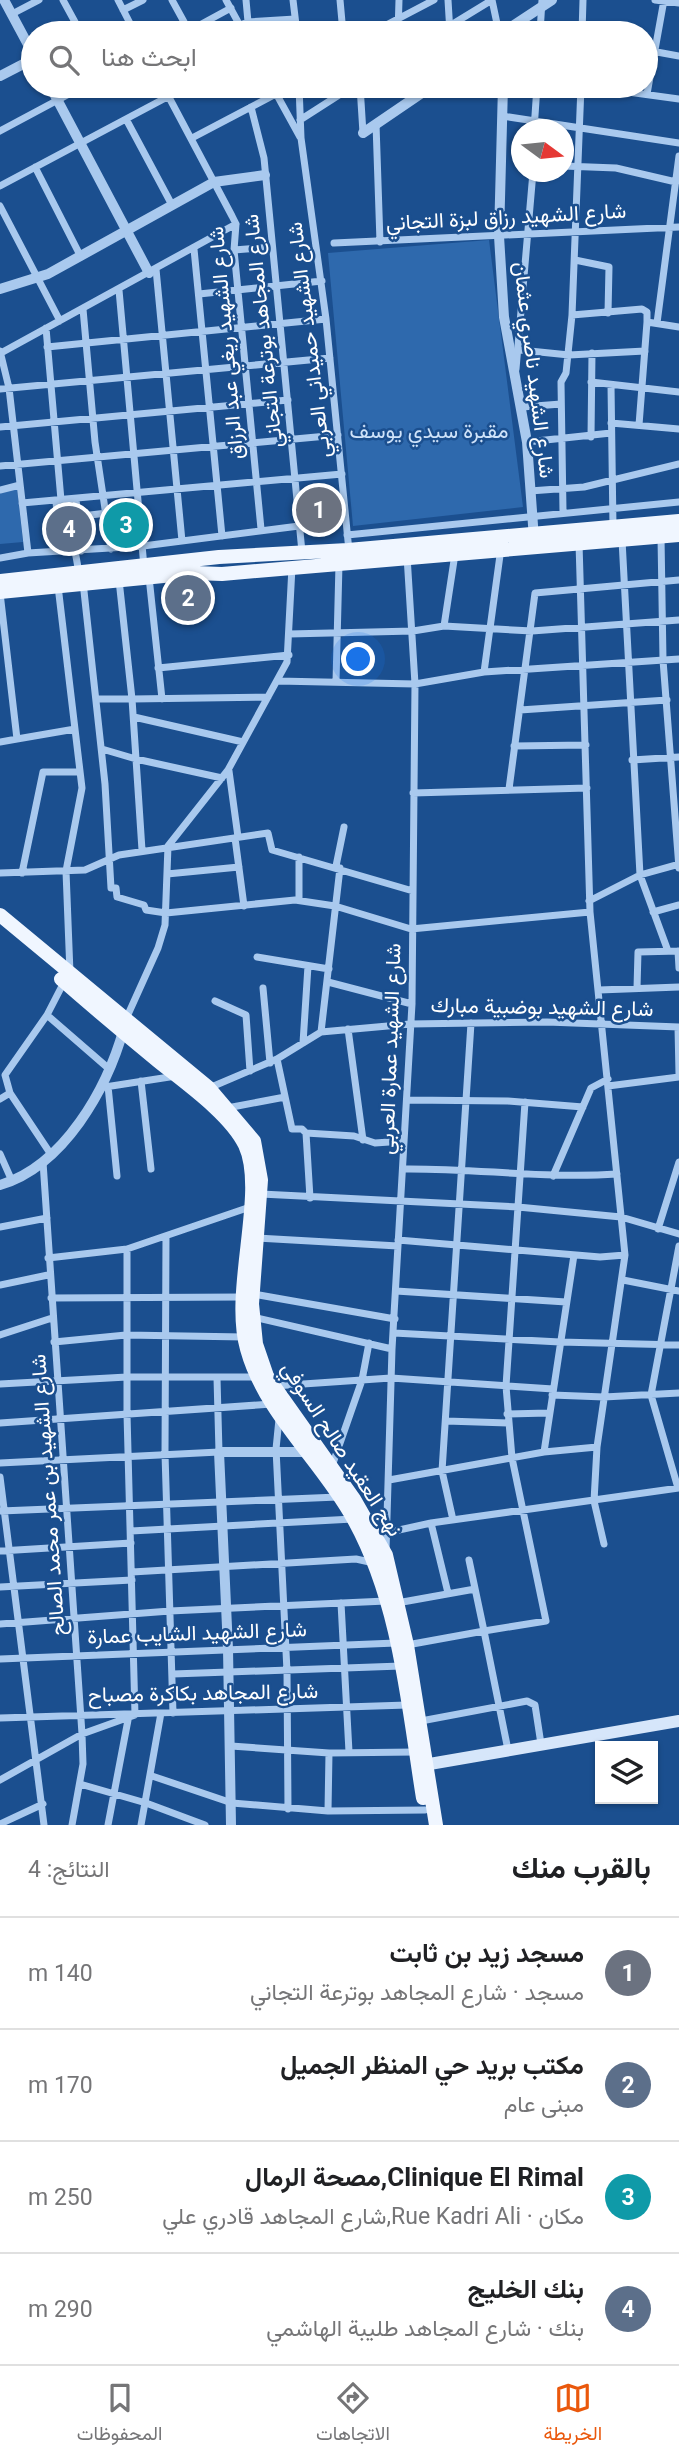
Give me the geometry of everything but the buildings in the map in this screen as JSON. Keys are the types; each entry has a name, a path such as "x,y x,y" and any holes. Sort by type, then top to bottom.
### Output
{"main road":[{"path":"406,550 455,553 501,548 534,539 579,542 679,521"},
{"path":"0,581 292,567 406,550 617,533 679,535"},
{"path":"0,593 58,585 81,578 119,580 211,558 302,552 346,558"},
{"name":"نهج العقيد صالح السوفي","path":"0,915 67,979"},
{"name":"نهج العقيد صالح السوفي","path":"0,930 209,1088 248,1130 258,1153 261,1194 247,1295 260,1360 274,1386 383,1534 377,1556"},
{"name":"نهج العقيد صالح السوفي","path":"124,1025 225,1121 244,1144 250,1166 244,1337 257,1377 276,1409 340,1497 377,1556 392,1602 421,1721 420,1761 427,1825"},
{"name":"نهج العقيد صالح السوفي","path":"402,1644 401,1666 407,1704 436,1825"},
{"path":"420,1761 508,1750 679,1721"}],"street":[{"path":"4,0 21,32"},
{"path":"12,14 39,0"},
{"path":"63,0 74,21"},
{"path":"118,0 129,21"},
{"path":"124,10 143,0"},
{"path":"172,0 182,21"},
{"path":"226,0 240,21"},
{"path":"244,21 246,0"},
{"path":"282,21 295,19 293,0"},
{"path":"341,0 342,21"},
{"path":"398,19 399,0"},
{"path":"394,21 434,0"},
{"path":"448,0 449,21"},
{"path":"462,21 492,0 498,21"},
{"path":"518,21 541,4 552,0"},
{"path":"582,21 583,0"},
{"path":"656,21 661,0 679,3"},
{"path":"207,21 231,8"},
{"path":"658,52 679,56"},
{"path":"0,76 21,63"},
{"path":"658,96 679,99"},
{"path":"0,131 61,98"},
{"path":"0,186 164,98"},
{"name":"شارع الشهيد ريغي عبد الرزاق","path":"169,98 236,224 233,250 261,529"},
{"path":"192,138 269,98"},
{"path":"279,98 301,138"},
{"path":"299,98 301,138"},
{"path":"300,120 334,98"},
{"path":"361,98 363,133"},
{"path":"363,133 414,98"},
{"name":"شارع الشهيد ناصري عثمان","path":"503,98 499,236 504,317 516,370 527,442 534,539"},
{"path":"502,116 534,119 536,98"},
{"path":"563,511 561,382 566,373 569,355 572,315 582,98"},
{"path":"57,100 126,230 153,271 163,334 182,541"},
{"name":"شارع المجاهد بوترعة التجاني","path":"251,107 260,136 265,175 302,552"},
{"path":"126,119 172,205"},
{"path":"376,123 380,242"},
{"path":"574,125 679,142"},
{"name":"شارع الشهيد حميداني العربي","path":"301,138 322,281 347,534 337,633 336,682"},
{"path":"657,323 679,156"},
{"path":"574,165 616,168 676,182"},
{"path":"35,167 81,257"},
{"path":"0,289 39,278 81,257 214,182 265,175"},
{"path":"516,370 520,350 532,182"},
{"path":"0,206 61,321"},
{"path":"29,553 9,388 0,352 120,290 236,224"},
{"name":"شارع الشهيد رزاق لبزة التجاني","path":"334,243 679,227"},
{"path":"233,250 272,247"},
{"path":"194,249 222,536"},
{"path":"575,260 609,267 608,313"},
{"path":"198,295 322,281"},
{"path":"120,290 143,546 162,699"},
{"path":"83,309 97,456 102,496 106,498 111,549"},
{"path":"572,315 644,309 648,314 639,425"},
{"path":"47,346 326,319"},
{"path":"647,322 679,327"},
{"path":"46,328 58,459 57,519 60,551"},
{"path":"520,350 569,355 645,351"},
{"path":"591,437 592,353"},
{"path":"0,389 330,358"},
{"path":"591,382 679,392"},
{"path":"611,385 612,509 624,585 640,875 667,951"},
{"path":"0,427 288,400"},
{"path":"522,407 561,404"},
{"path":"611,423 679,429"},
{"path":"527,442 611,433"},
{"path":"0,466 338,435"},
{"path":"530,491 584,487 679,464"},
{"path":"22,503 342,474"},
{"path":"0,490 20,485"},
{"path":"76,499 78,551 102,749 111,888 116,888 117,897 144,905 146,910 166,913 299,900 335,906 411,929 590,912"},
{"path":"347,534 563,511 679,502"},
{"path":"57,519 107,513"},
{"path":"0,558 29,553 143,546 299,526"},
{"path":"589,901 640,875 679,866 675,757 663,660 661,536"},
{"path":"211,538 211,558"},
{"path":"579,542 578,589 585,705 589,901 625,1255 597,1447 594,1501 604,1544"},
{"path":"484,672 501,548"},
{"name":"شارع الشهيد عمارة العربي","path":"383,1534 389,1480 391,1378 412,1004 415,684 406,550"},
{"path":"444,626 455,553"},
{"path":"117,1176 104,1087 124,1025 158,948 166,913 168,846 228,770 278,681 289,655 292,567"},
{"path":"119,580 134,717 142,850"},
{"path":"509,789 527,670 535,593 679,580"},
{"path":"46,1157 10,1093 5,1075 47,1014 67,979 66,870 82,788 58,585"},
{"path":"0,593 17,739"},
{"path":"289,634 413,631 444,626 483,628 491,631 532,631 679,620"},
{"path":"158,668 289,655"},
{"path":"278,681 415,684 484,672 679,659"},
{"path":"97,699 268,697"},
{"path":"520,710 667,700"},
{"path":"134,717 243,742"},
{"path":"0,742 75,729"},
{"path":"514,746 586,745"},
{"path":"102,749 222,778"},
{"path":"632,760 675,757"},
{"path":"228,770 244,906"},
{"path":"22,873 43,772 79,772"},
{"path":"414,793 587,788"},
{"path":"321,1032 344,827"},
{"path":"0,873 90,869 108,857 142,850 268,833 272,850 338,867 412,891"},
{"path":"299,857 299,900"},
{"path":"167,874 239,867"},
{"path":"653,912 679,905"},
{"path":"637,988 638,953 679,951 679,968"},
{"path":"257,957 329,969"},
{"path":"303,1043 308,965"},
{"path":"328,982 412,1004"},
{"path":"599,990 679,987"},
{"path":"262,988 273,1061 292,1129 302,1129 306,1133 354,1136 376,1143 404,1141"},
{"path":"215,1001 246,1015 250,1071"},
{"path":"47,1014 108,1068"},
{"path":"453,1520 442,1471 471,1023"},
{"name":"شارع الشهيد بوضبية مبارك","path":"209,1088 273,1061 321,1032 410,1024 471,1023 678,1027"},
{"path":"553,1176 591,1088 608,1083 679,1076 678,1027"},
{"path":"348,1030 363,1140"},
{"path":"0,1185 12,1181 46,1157 89,1109 104,1087 177,1076"},
{"path":"141,1082 151,1169"},
{"path":"0,1099 10,1093"},
{"path":"227,1108 285,1097"},
{"path":"407,1100 526,1102 583,1107"},
{"path":"522,1510 512,1458 506,1386 526,1102"},
{"path":"306,1133 310,1198"},
{"path":"0,1154 12,1181"},
{"name":"شارع الشهيد بن عمر محمد الصالح","path":"46,1157 48,1275 82,1734 80,1784 72,1825"},
{"path":"657,1229 679,1161"},
{"path":"402,1169 462,1168 553,1176 617,1174"},
{"path":"261,1194 518,1207 621,1217 679,1234"},
{"path":"48,1258 127,1249 250,1207"},
{"path":"0,1227 47,1218"},
{"path":"166,1236 164,1413 173,1713"},
{"path":"257,1238 457,1244 574,1255 625,1255"},
{"path":"383,1534 431,1523 678,1488 651,1395 675,1290 679,1246"},
{"path":"0,1780 82,1734 128,1720 135,1715 127,1414 127,1249"},
{"path":"544,1452 574,1255"},
{"path":"0,1285 48,1275"},
{"path":"623,1280 675,1290"},
{"path":"396,1291 566,1302"},
{"path":"51,1298 247,1295 395,1318"},
{"path":"253,1317 393,1349"},
{"path":"0,1335 52,1318"},
{"path":"394,1332 560,1342 679,1345"},
{"path":"54,1342 126,1335 244,1337"},
{"path":"332,1466 362,1380 369,1343"},
{"path":"0,1384 127,1377 257,1377"},
{"path":"217,1378 221,1527 229,1649 232,1825"},
{"path":"274,1386 391,1378 506,1386 604,1397 679,1393"},
{"path":"0,1423 218,1407 276,1409 287,1671 288,1809"},
{"path":"446,1421 548,1413"},
{"path":"389,1480 544,1452 597,1447"},
{"path":"0,1463 276,1449 308,1452"},
{"path":"0,1478 2,1511 44,1825"},
{"path":"2,1511 340,1497"},
{"name":"شارع الشهيد الشايب عمارة","path":"0,1659 172,1650 402,1644 546,1621 522,1510"},
{"path":"131,1531 354,1519"},
{"path":"431,1523 448,1593"},
{"path":"0,1551 131,1543"},
{"path":"0,1587 72,1583 169,1570 377,1556"},
{"path":"469,1560 508,1750"},
{"path":"0,1624 170,1611 392,1602 475,1589"},
{"path":"341,1603 349,1752"},
{"path":"173,1674 401,1666"},
{"path":"421,1721 532,1702 541,1744"},
{"name":"شارع المجاهد بكاكرة مصباح","path":"0,1718 81,1713 135,1715 407,1704"},
{"path":"141,1825 152,1776 161,1713"},
{"path":"108,1825 128,1720"},
{"path":"231,1746 349,1752 420,1761"},
{"path":"328,1811 329,1753"},
{"path":"152,1776 232,1803 328,1811 425,1810"},
{"path":"80,1784 146,1803 205,1825"},
{"path":"0,1824 43,1804"}],"green space":[{"name":"مقبرة سيدي يوسف","path":"489,240 523,507 353,526 328,253"},
{"path":"17,488 23,542 0,544 0,492"}],"place":[{"name":"مسجد زيد بن ثابت","path":"319,510"},
{"name":"Clinique El Rimal,مصحة الرمال","path":"126,525"},
{"name":"بنك الخليج","path":"69,529"},
{"name":"مكتب بريد حي المنظر الجميل","path":"188,598"}]}
